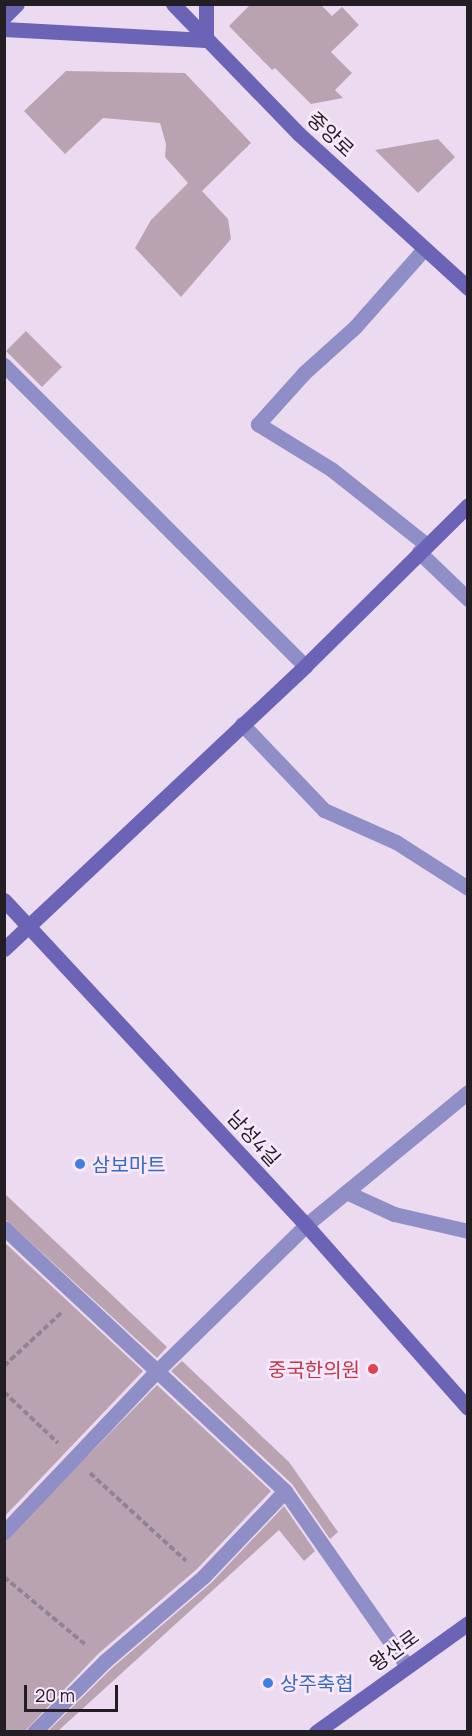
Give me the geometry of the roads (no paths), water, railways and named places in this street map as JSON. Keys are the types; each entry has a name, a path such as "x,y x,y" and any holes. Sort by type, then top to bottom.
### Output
{"street":[{"path":"4,17 16,4"},
{"name":"중앙로","path":"173,4 299,134 468,288"},
{"path":"4,29 206,40 206,4"},
{"path":"424,249 355,327 304,373 258,424 339,475 423,549 468,599"},
{"path":"4,364 304,666"},
{"path":"4,949 304,666 468,505"},
{"path":"242,724 324,810 396,842 468,888"},
{"name":"남성4길","path":"4,900 306,1225 468,1408"},
{"path":"4,1532 156,1372 306,1225 468,1092"},
{"path":"346,1192 394,1214 468,1231"},
{"path":"4,1228 76,1298 285,1491 407,1666"},
{"path":"34,1731 105,1661 204,1576 285,1491"},
{"name":"왕산로","path":"316,1731 468,1623"}],"place":[{"name":"삼보마트","path":"80,1164"},
{"name":"중국한의원","path":"373,1369"},
{"name":"상주축협","path":"268,1683"}]}
